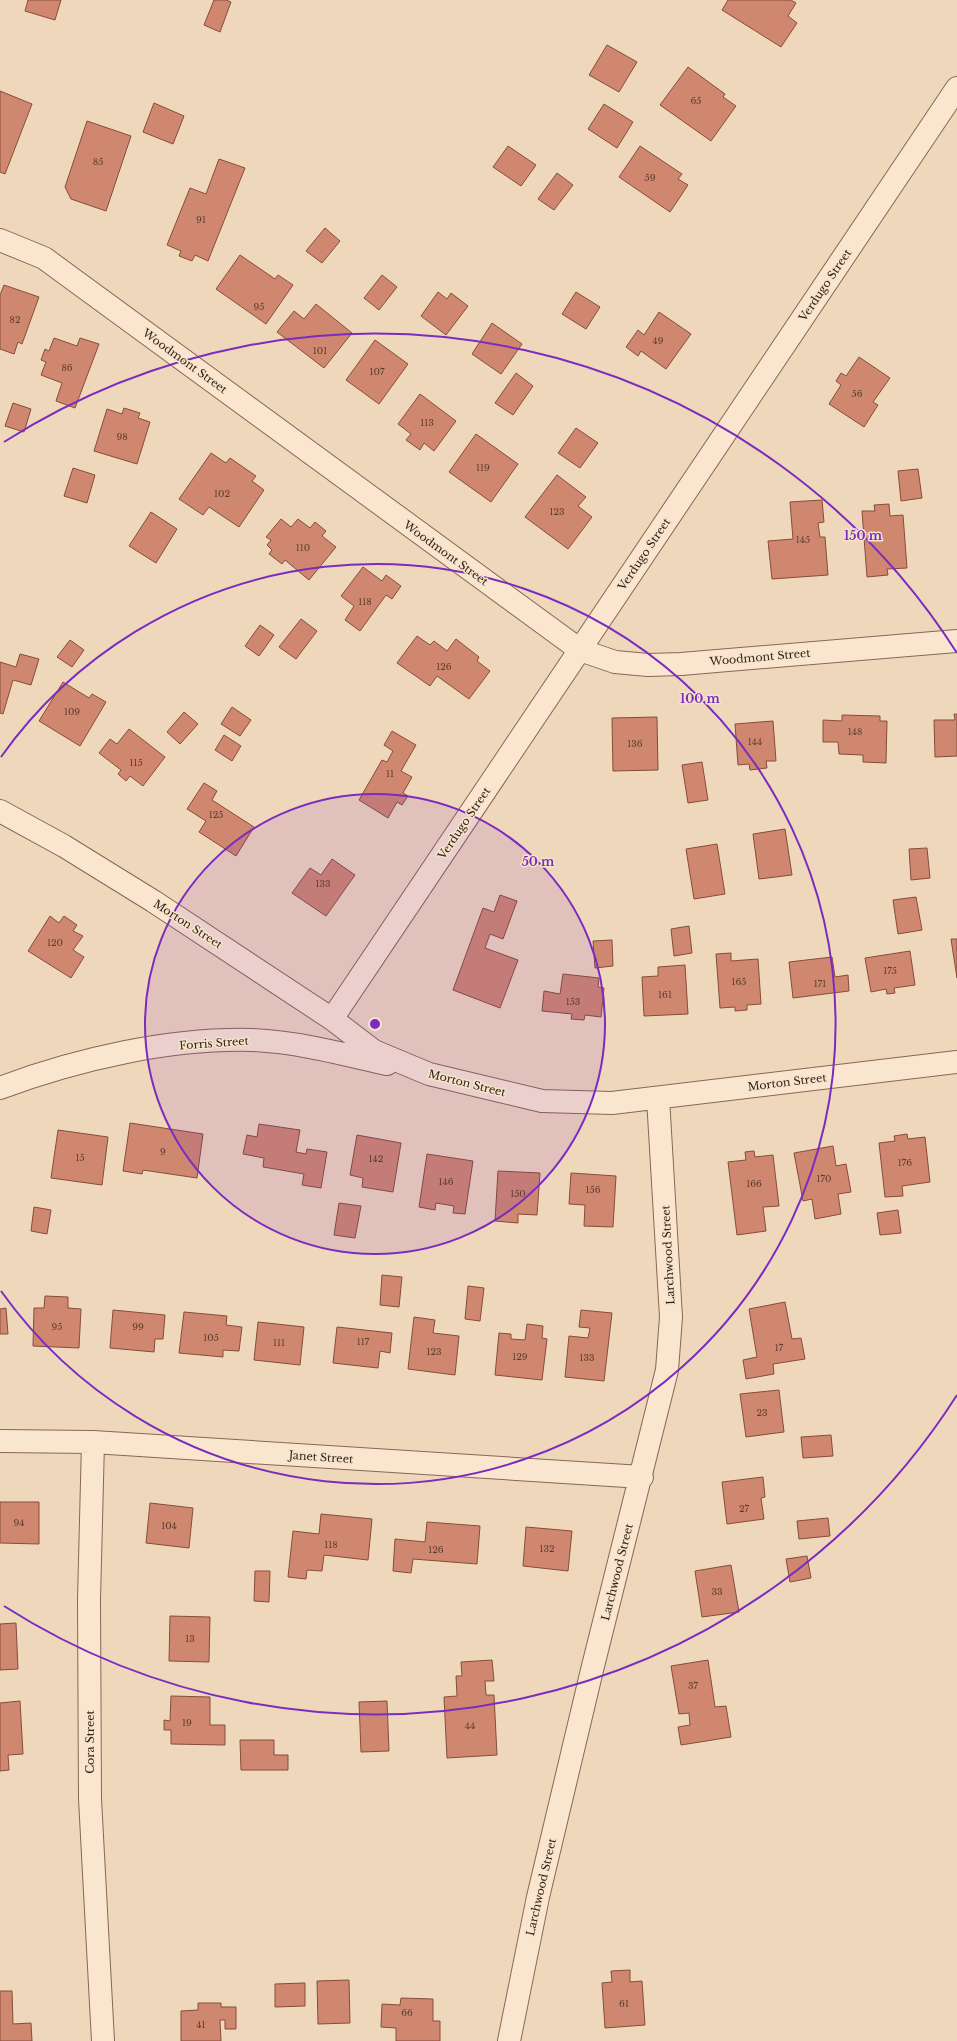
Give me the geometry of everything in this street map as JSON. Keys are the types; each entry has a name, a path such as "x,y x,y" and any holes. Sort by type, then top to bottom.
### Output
{"street":[{"name":"Verdugo Street","path":"332,1019 957,88"},
{"name":"Woodmont Street","path":"0,240 44,258 580,650 615,662 648,665 957,641"},
{"name":"Morton Street","path":"0,811 21,821 100,868 332,1019 374,1051 429,1074 542,1102 612,1103 957,1062"},
{"name":"Forris Street","path":"0,1088 52,1070 151,1048 190,1043 245,1040 271,1041 311,1047 429,1074"},
{"name":"Larchwood Street","path":"509,2041 538,1897 592,1670 642,1477 667,1370 671,1317 658,1098"},
{"name":"Janet Street","path":"0,1441 93,1442 642,1477"},
{"name":"Cora Street","path":"93,1442 89,1600 90,1799 102,2041"}],"building":[{"path":"28,0 61,0 55,20 25,11"},
{"path":"214,0 226,0 231,2 220,32 204,25"},
{"path":"728,0 791,0 796,3 788,16 797,23 781,47 722,10"},
{"path":"607,45 637,62 619,92 589,75"},
{"path":"688,67 725,94 723,97 736,106 711,141 660,105"},
{"path":"0,91 32,104 5,174 0,172"},
{"path":"154,103 184,116 173,144 143,132"},
{"path":"604,104 633,122 617,148 588,129"},
{"path":"87,121 131,136 106,211 71,199 65,187"},
{"path":"508,146 536,165 521,186 493,167"},
{"path":"640,146 682,174 678,179 688,185 670,212 619,177"},
{"path":"219,159 245,168 208,261 195,255 192,261 179,256 181,251 167,245 190,188 206,194"},
{"path":"557,173 573,185 554,210 538,199"},
{"path":"325,228 340,241 322,263 306,251"},
{"path":"240,255 275,279 278,275 293,285 266,324 216,289"},
{"path":"382,275 397,287 379,310 364,298"},
{"path":"4,285 39,297 22,344 18,342 14,354 0,349 0,295"},
{"path":"438,292 447,299 451,293 468,306 446,335 421,316"},
{"path":"576,292 600,307 586,329 562,314"},
{"path":"316,304 352,333 324,368 277,332 294,311 304,319"},
{"path":"659,312 691,334 666,369 641,351 638,356 626,347 638,330 644,335"},
{"path":"492,323 522,344 501,374 472,354"},
{"path":"54,338 77,346 80,338 99,344 75,408 56,401 62,383 41,375 46,362 41,360 45,349 49,351"},
{"path":"375,340 408,364 379,404 346,380"},
{"path":"859,357 890,378 873,402 878,405 864,427 829,404 841,385 836,381 841,373 846,376"},
{"path":"516,373 533,386 513,415 495,403"},
{"path":"420,394 456,421 434,451 424,443 420,450 406,440 411,434 398,424"},
{"path":"13,403 31,409 24,432 5,426"},
{"path":"124,408 140,413 138,418 150,422 137,464 94,451 107,409 122,414"},
{"path":"576,428 598,443 580,468 558,453"},
{"path":"476,434 518,464 491,502 449,472"},
{"path":"211,453 226,463 230,458 256,476 252,481 264,490 239,527 209,507 203,515 179,499"},
{"path":"73,468 95,475 87,503 64,496"},
{"path":"918,469 922,498 901,501 898,471"},
{"path":"557,475 586,497 578,506 592,517 568,549 525,517"},
{"path":"822,500 824,522 818,523 820,537 825,537 828,575 772,579 768,541 793,539 790,502"},
{"path":"889,504 890,516 903,515 907,568 887,569 888,575 867,577 862,511 875,511 874,505"},
{"path":"151,512 177,529 156,563 129,546"},
{"path":"281,519 291,527 298,519 310,528 315,522 326,531 322,536 336,547 309,580 285,560 282,564 269,554 272,550 267,545 271,540 266,537"},
{"path":"363,567 382,581 386,575 401,586 392,599 386,595 360,631 345,620 354,606 341,596"},
{"path":"301,619 317,631 296,659 279,647"},
{"path":"260,625 274,635 259,656 245,646"},
{"path":"417,636 430,645 434,641 447,651 456,639 479,657 477,661 490,671 469,699 437,676 430,686 397,663"},
{"path":"70,640 84,650 72,667 57,657"},
{"path":"20,654 39,659 31,685 13,680 3,714 0,713 0,662 16,667"},
{"path":"63,682 89,698 92,694 106,702 80,746 39,721"},
{"path":"232,707 251,720 240,736 221,724"},
{"path":"184,712 198,724 180,744 167,732"},
{"path":"954,714 957,714 957,756 935,757 934,720 955,720"},
{"path":"842,715 880,716 880,721 887,721 886,763 863,762 863,755 839,754 838,742 823,742 823,720 842,721"},
{"path":"657,717 658,770 613,771 612,718"},
{"path":"773,721 776,761 766,761 767,768 750,770 749,764 738,765 735,724"},
{"path":"129,729 165,757 143,786 130,776 126,781 118,774 121,770 99,753 110,739 117,744"},
{"path":"392,731 416,745 401,771 412,777 403,793 408,796 402,805 397,802 388,818 359,800 382,760 387,762 393,751 384,745"},
{"path":"224,735 241,746 232,761 215,750"},
{"path":"702,762 708,800 688,803 682,765"},
{"path":"204,783 217,791 212,800 254,827 236,856 199,832 206,821 187,809"},
{"path":"785,829 792,875 759,879 753,834"},
{"path":"717,844 725,894 694,899 686,849"},
{"path":"927,848 930,878 911,880 909,849"},
{"path":"332,859 355,875 326,916 292,893 310,868 321,875"},
{"path":"500,895 517,901 503,939 490,934 485,948 518,960 500,1008 453,990 483,908 494,912"},
{"path":"916,897 922,930 898,934 893,900"},
{"path":"50,916 59,923 64,916 77,925 73,931 83,936 73,950 84,957 71,978 28,951"},
{"path":"689,926 692,953 674,956 671,929"},
{"path":"951,939 957,939 957,978"},
{"path":"612,940 613,966 595,968 593,941"},
{"path":"910,951 915,985 894,988 895,993 887,994 886,989 871,992 865,958"},
{"path":"731,953 731,961 758,959 761,1004 747,1005 747,1010 735,1011 735,1007 720,1008 716,954"},
{"path":"832,957 835,977 848,975 849,991 793,998 789,962"},
{"path":"685,965 688,1014 644,1016 642,977 658,976 658,967"},
{"path":"563,974 599,978 598,987 604,988 601,1017 585,1015 584,1020 571,1019 572,1014 542,1011 544,991 560,994"},
{"path":"130,1123 203,1134 197,1178 143,1170 142,1174 123,1171"},
{"path":"259,1124 300,1130 296,1152 306,1154 307,1149 327,1152 321,1188 302,1185 304,1174 263,1167 264,1158 243,1154 247,1135 257,1137"},
{"path":"58,1130 108,1137 102,1185 51,1178"},
{"path":"907,1134 908,1139 925,1137 930,1182 902,1186 903,1196 885,1197 879,1143 895,1141 894,1136"},
{"path":"357,1135 401,1143 393,1192 362,1187 363,1178 350,1175"},
{"path":"833,1146 836,1166 846,1164 851,1192 838,1194 841,1214 815,1219 812,1199 803,1201 794,1153"},
{"path":"754,1151 755,1157 773,1155 779,1206 763,1207 766,1231 737,1235 728,1162 746,1160 745,1152"},
{"path":"427,1154 473,1161 465,1214 453,1213 454,1206 436,1203 435,1210 419,1207"},
{"path":"498,1171 540,1173 537,1215 518,1214 518,1223 495,1221"},
{"path":"571,1173 616,1176 613,1227 584,1226 585,1205 569,1204"},
{"path":"339,1203 361,1206 355,1238 334,1235"},
{"path":"34,1207 51,1210 47,1234 31,1231"},
{"path":"898,1210 901,1233 880,1235 877,1213"},
{"path":"382,1275 402,1277 399,1307 380,1305"},
{"path":"468,1286 484,1288 480,1321 465,1319"},
{"path":"45,1296 68,1297 68,1308 81,1309 79,1348 33,1346 34,1308 44,1308"},
{"path":"785,1302 792,1339 801,1338 805,1359 773,1364 774,1374 746,1379 743,1360 757,1357 749,1309"},
{"path":"6,1308 8,1334 0,1334 0,1309"},
{"path":"113,1310 165,1315 163,1339 155,1339 154,1352 110,1348"},
{"path":"581,1310 612,1313 604,1381 565,1377 569,1336 588,1338 590,1328 579,1327"},
{"path":"184,1312 227,1316 226,1325 242,1327 239,1351 223,1350 223,1357 179,1353"},
{"path":"414,1317 435,1320 433,1333 459,1336 455,1375 408,1369"},
{"path":"258,1322 304,1327 300,1365 254,1360"},
{"path":"527,1324 543,1326 542,1338 547,1339 542,1380 495,1375 499,1333 511,1334 511,1339 525,1340"},
{"path":"337,1327 392,1333 390,1353 380,1351 378,1368 333,1363"},
{"path":"779,1390 784,1432 746,1437 740,1394"},
{"path":"831,1435 833,1456 803,1458 801,1437"},
{"path":"763,1477 765,1497 761,1498 764,1519 727,1524 722,1482"},
{"path":"0,1502 39,1502 39,1544 0,1543"},
{"path":"150,1503 193,1508 189,1548 146,1543"},
{"path":"321,1514 372,1519 368,1560 324,1555 322,1571 307,1570 306,1579 288,1577 293,1531 319,1534"},
{"path":"828,1518 830,1536 799,1539 797,1521"},
{"path":"427,1522 480,1526 477,1564 413,1559 411,1573 393,1571 395,1539 425,1542"},
{"path":"526,1527 572,1531 568,1571 523,1566"},
{"path":"807,1556 811,1578 790,1582 786,1559"},
{"path":"731,1565 739,1612 702,1617 695,1571"},
{"path":"255,1571 270,1571 269,1602 254,1601"},
{"path":"170,1616 210,1617 209,1662 169,1661"},
{"path":"16,1623 18,1669 0,1670 0,1624"},
{"path":"492,1660 494,1681 485,1681 486,1695 494,1695 497,1755 447,1758 444,1697 457,1696 456,1676 462,1676 461,1662"},
{"path":"708,1660 715,1707 726,1706 731,1737 681,1745 678,1727 690,1725 689,1713 679,1714 671,1666"},
{"path":"171,1696 210,1697 210,1725 225,1725 225,1745 171,1744 171,1730 164,1730 164,1720 170,1721"},
{"path":"20,1701 23,1754 8,1755 9,1770 0,1771 0,1703"},
{"path":"387,1701 389,1751 361,1752 359,1702"},
{"path":"240,1740 274,1740 274,1755 288,1755 288,1770 241,1770"},
{"path":"630,1970 630,1982 642,1981 645,2025 605,2028 602,1983 612,1982 611,1971"},
{"path":"349,1980 350,2023 318,2024 317,1981"},
{"path":"305,1983 305,2006 275,2007 275,1984"},
{"path":"0,1991 12,1991 13,2024 31,2023 32,2041 0,2041"},
{"path":"401,1998 433,1999 433,2021 440,2021 440,2041 396,2041 396,2028 381,2027 382,2004 400,2005"},
{"path":"198,2003 221,2003 221,2007 236,2007 236,2029 225,2029 225,2020 220,2020 221,2041 181,2041 181,2011 198,2010"}]}
